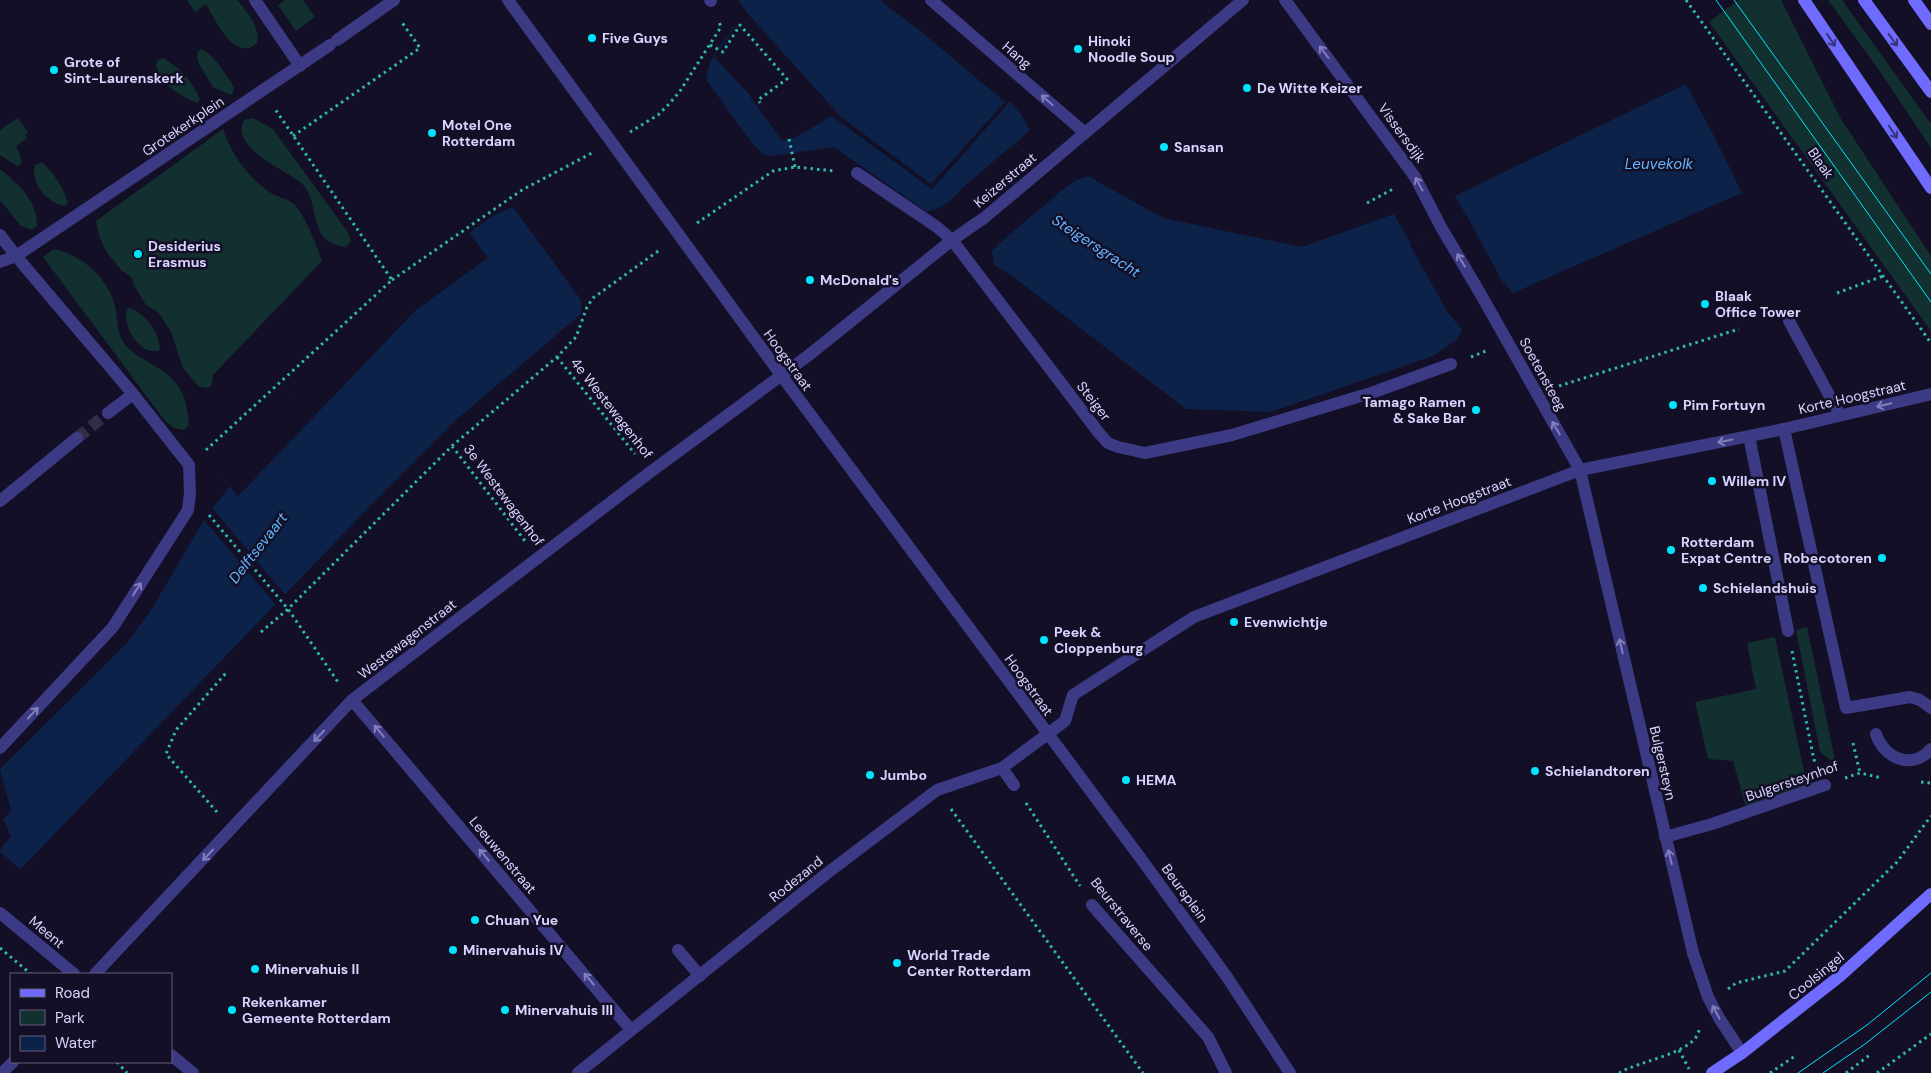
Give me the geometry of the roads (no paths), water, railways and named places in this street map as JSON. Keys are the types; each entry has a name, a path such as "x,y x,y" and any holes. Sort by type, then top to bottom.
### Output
{"main road":[{"path":"1804,0 1931,188"},
{"path":"1864,0 1931,92"},
{"path":"1914,0 1931,24"},
{"name":"Coolsingel","path":"1712,1073 1742,1053 1840,976 1931,894"}],"street":[{"path":"255,0 300,66"},
{"name":"Hoogstraat","path":"508,0 669,223 1048,735"},
{"name":"Hang","path":"930,0 1084,132"},
{"name":"Keizerstraat","path":"781,375 952,240 984,218 1242,0"},
{"name":"Vissersdijk","path":"1284,0 1415,177 1441,227 1480,293"},
{"name":"Grotekerkplein","path":"0,262 16,256 300,66 391,2"},
{"name":"Steiger","path":"857,174 936,227 952,240 1099,433 1108,443 1131,451 1145,453 1232,435 1374,392 1451,364"},
{"path":"0,235 133,394 189,465 190,493 188,510 113,627 0,748"},
{"name":"Soetensteeg","path":"1480,293 1580,470"},
{"path":"1789,321 1840,415"},
{"name":"Westewagenstraat","path":"96,973 352,700 537,557 781,375"},
{"path":"108,413 133,394"},
{"name":"Korte Hoogstraat","path":"1048,735 1065,721 1073,695 1194,617 1580,470 1749,436 1931,394"},
{"path":"1784,428 1846,708 1910,697 1920,700 1931,708"},
{"path":"1749,436 1788,631"},
{"path":"0,501 73,441"},
{"name":"Bulgersteyn","path":"1580,470 1693,953 1711,1002 1742,1053"},
{"name":"Leeuwenstraat","path":"352,700 631,1030"},
{"path":"1876,734 1882,747 1889,754 1899,759 1919,758 1931,749"},
{"name":"Rodezand","path":"578,1073 826,874 937,790 1002,768 1048,735"},
{"name":"Beursplein","path":"1048,735 1227,977 1290,1073"},
{"path":"1002,768 1014,785"},
{"name":"Bulgersteynhof","path":"1665,837 1712,824 1826,785"},
{"name":"Beurstraverse","path":"1092,905 1208,1037 1226,1073"},
{"name":"Meent","path":"0,913 73,973"},
{"path":"678,950 700,976"},
{"path":"172,1056 193,1073"},
{"path":"2,1073 12,1063"}],"water":[{"path":"738,0 880,0 918,29 1005,102 931,184 841,117 748,14"},
{"path":"741,17 798,80 790,82 757,106 782,141 793,138 808,115 812,97 832,116 932,189 1010,101 1030,130 1016,143 1058,193 1077,180 1088,176 1163,218 1302,247 1394,214 1411,244 1465,214 1455,196 1686,84 1742,193 1513,293 1502,281 1447,311 1462,330 1458,339 1433,356 1271,412 1186,409 1012,276 994,265 992,251 1003,240 961,191 941,207 927,212 834,147 771,156 763,154 752,143 707,81 707,73 714,56"},
{"name":"Delftsevaart","path":"513,207 581,300 581,314 456,420 373,503 18,872 0,895 0,850 11,836 3,820 11,811 0,769 127,643 151,610 204,520 229,487 216,471 396,286 494,215"}],"tunnel":[{"path":"77,438 108,413"}],"tram line":[{"path":"1716,0 1931,302"},
{"path":"1734,0 1931,274"},
{"path":"1798,1073 1867,1025 1931,973"},
{"path":"1823,1073 1865,1044 1931,992"}],"place":[{"name":"Five Guys","path":"592,38"},
{"name":"Hinoki Noodle Soup","path":"1078,49"},
{"name":"Grote of Sint-Laurenskerk","path":"54,70"},
{"name":"De Witte Keizer","path":"1247,88"},
{"name":"Motel One Rotterdam","path":"432,133"},
{"name":"Sansan","path":"1164,147"},
{"name":"Desiderius Erasmus","path":"138,254"},
{"name":"McDonald's","path":"810,280"},
{"name":"Blaak Office Tower","path":"1705,304"},
{"name":"Pim Fortuyn","path":"1673,405"},
{"name":"Tamago Ramen & Sake Bar","path":"1476,410"},
{"name":"Willem IV","path":"1712,481"},
{"name":"Rotterdam Expat Centre","path":"1671,550"},
{"name":"Robecotoren","path":"1882,558"},
{"name":"Schielandshuis","path":"1703,588"},
{"name":"Evenwichtje","path":"1234,622"},
{"name":"Peek & Cloppenburg","path":"1044,640"},
{"name":"Schielandtoren","path":"1535,771"},
{"name":"Jumbo","path":"870,775"},
{"name":"HEMA","path":"1126,780"},
{"name":"Chuan Yue","path":"475,920"},
{"name":"Minervahuis IV","path":"453,950"},
{"name":"World Trade Center Rotterdam","path":"897,963"},
{"name":"Minervahuis II","path":"255,969"},
{"name":"Rekenkamer Gemeente Rotterdam","path":"232,1010"},
{"name":"Minervahuis III","path":"505,1010"}],"water label":[{"name":"Leuvekolk","path":"1659,164"},
{"name":"Steigersgracht","path":"1096,246"}]}
